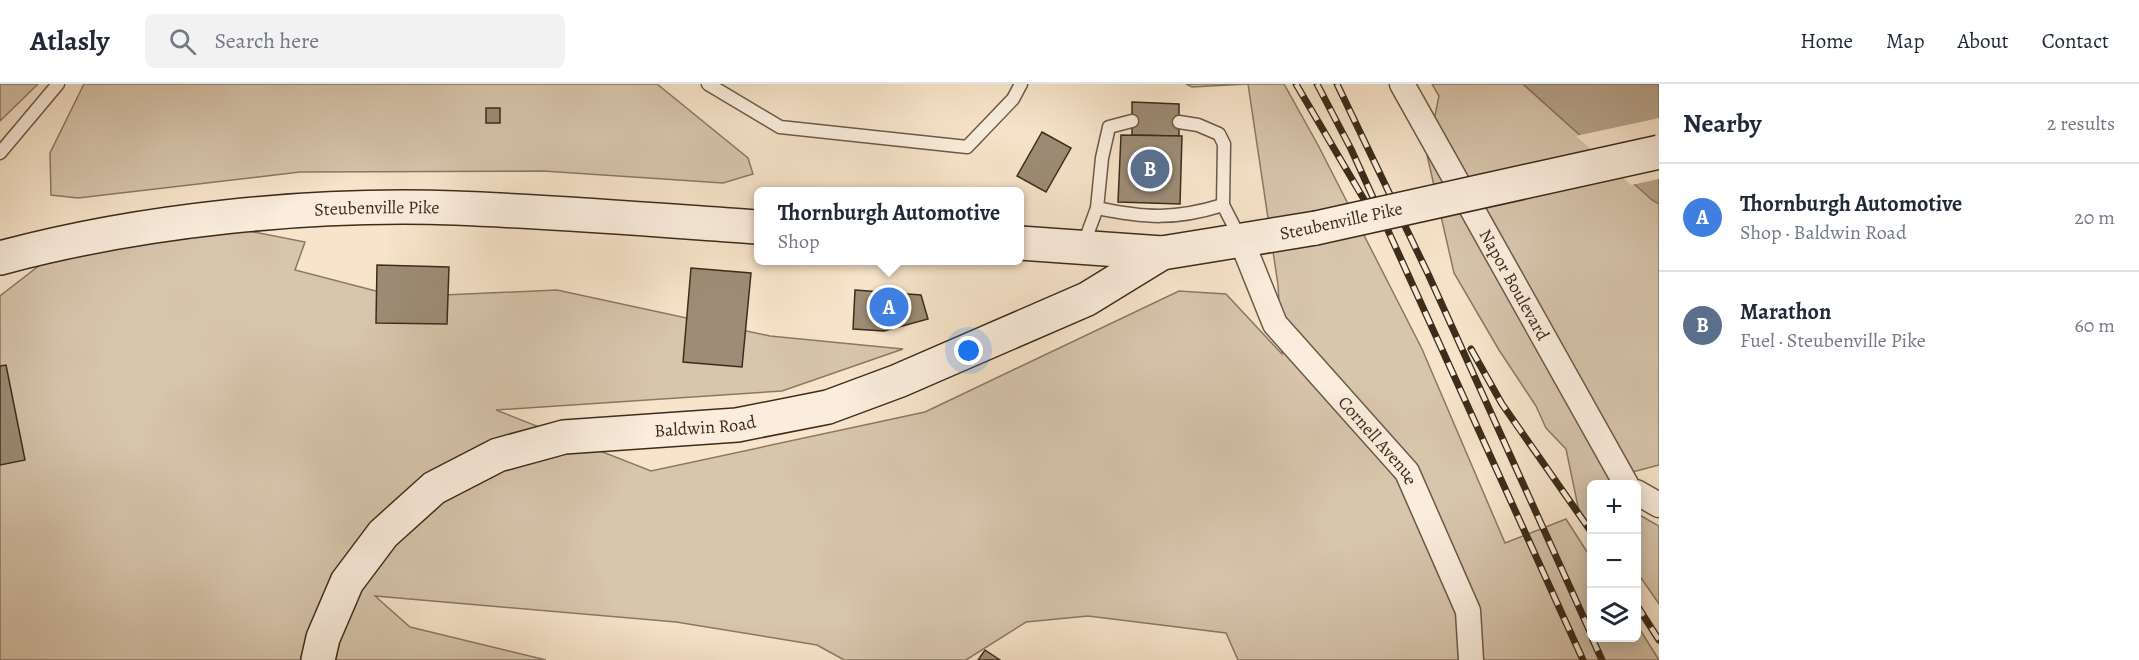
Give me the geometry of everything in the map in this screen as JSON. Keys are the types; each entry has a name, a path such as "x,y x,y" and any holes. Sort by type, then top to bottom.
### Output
{"main road":[{"name":"Steubenville Pike","path":"1024,243 1162,253 1242,242 1316,228 1659,152"},
{"name":"Steubenville Pike","path":"0,258 47,246 161,225 356,208 454,208 754,227"},
{"name":"Baldwin Road","path":"318,660 323,638 347,582 383,534 434,488 498,455 564,437 737,425 828,407 898,381 1087,299 1162,253"}],"street":[{"name":"Napor Boulevard","path":"1402,84 1624,480"},
{"name":"Cornell Avenue","path":"1242,242 1275,324 1407,472 1468,611 1471,660"},
{"path":"1641,495 1659,505"}],"lane":[{"path":"0,153 58,84"},
{"path":"708,84 780,127 967,147 1013,99 1021,84"},
{"path":"1083,247 1097,208 1102,158 1109,128 1132,121"},
{"path":"1179,122 1198,125 1219,134 1224,144 1223,205 1242,242"},
{"path":"1097,208 1141,217 1192,215 1223,205"}],"shaded area":[{"path":"0,84 38,84 0,121"},
{"path":"84,84 657,84 748,158 753,174 723,183 543,171 300,172 78,198 51,195 50,153"},
{"path":"1186,84 1248,84 1192,87"},
{"path":"1248,84 1284,84 1318,145 1422,349 1505,543 1566,519 1587,552 1587,642 1641,642 1641,631 1659,660 1238,660 1226,633 1088,616 1026,622 966,660 844,660 817,645 676,622 375,596 410,627 546,660 0,660 0,296 49,258 228,227 305,242 295,270 399,297 557,290 770,336 903,349 782,391 496,410 651,471 925,412 1179,291 1226,294 1282,354 1278,285"},
{"path":"1432,84 1523,84 1659,204 1659,465 1621,475 1621,480 1587,480 1587,523 1580,516 1566,449 1546,428 1536,406 1499,350 1454,273 1427,155 1439,96"},
{"path":"1523,84 1659,84 1659,204 1652,200"},
{"path":"1641,516 1659,526 1659,604 1641,578"}],"pier":[{"path":"1659,118 1659,179 1631,185 1576,136"}],"building":[{"path":"1132,102 1179,104 1179,136 1132,135"},
{"path":"486,108 500,108 500,123 486,123"},
{"path":"1042,132 1071,148 1046,192 1017,176"},
{"path":"1121,135 1182,136 1180,204 1118,202"},
{"path":"377,265 449,267 447,324 376,323"},
{"path":"691,268 751,273 742,367 683,362"},
{"path":"855,290 921,295 928,319 884,331 853,329"},
{"path":"6,365 25,460 0,465 0,366"},
{"path":"985,650 1000,660 978,660"}],"railway":[{"path":"1296,84 1372,213"},
{"path":"1317,84 1351,149 1583,660"},
{"path":"1337,84 1429,276 1587,625"},
{"path":"1471,349 1502,404 1587,526"},
{"path":"1641,612 1659,640"},
{"path":"1594,642 1602,660"}],"place":[{"name":"Marathon","path":"1150,169"},
{"name":"Thornburgh Automotive","path":"889,307"}]}
